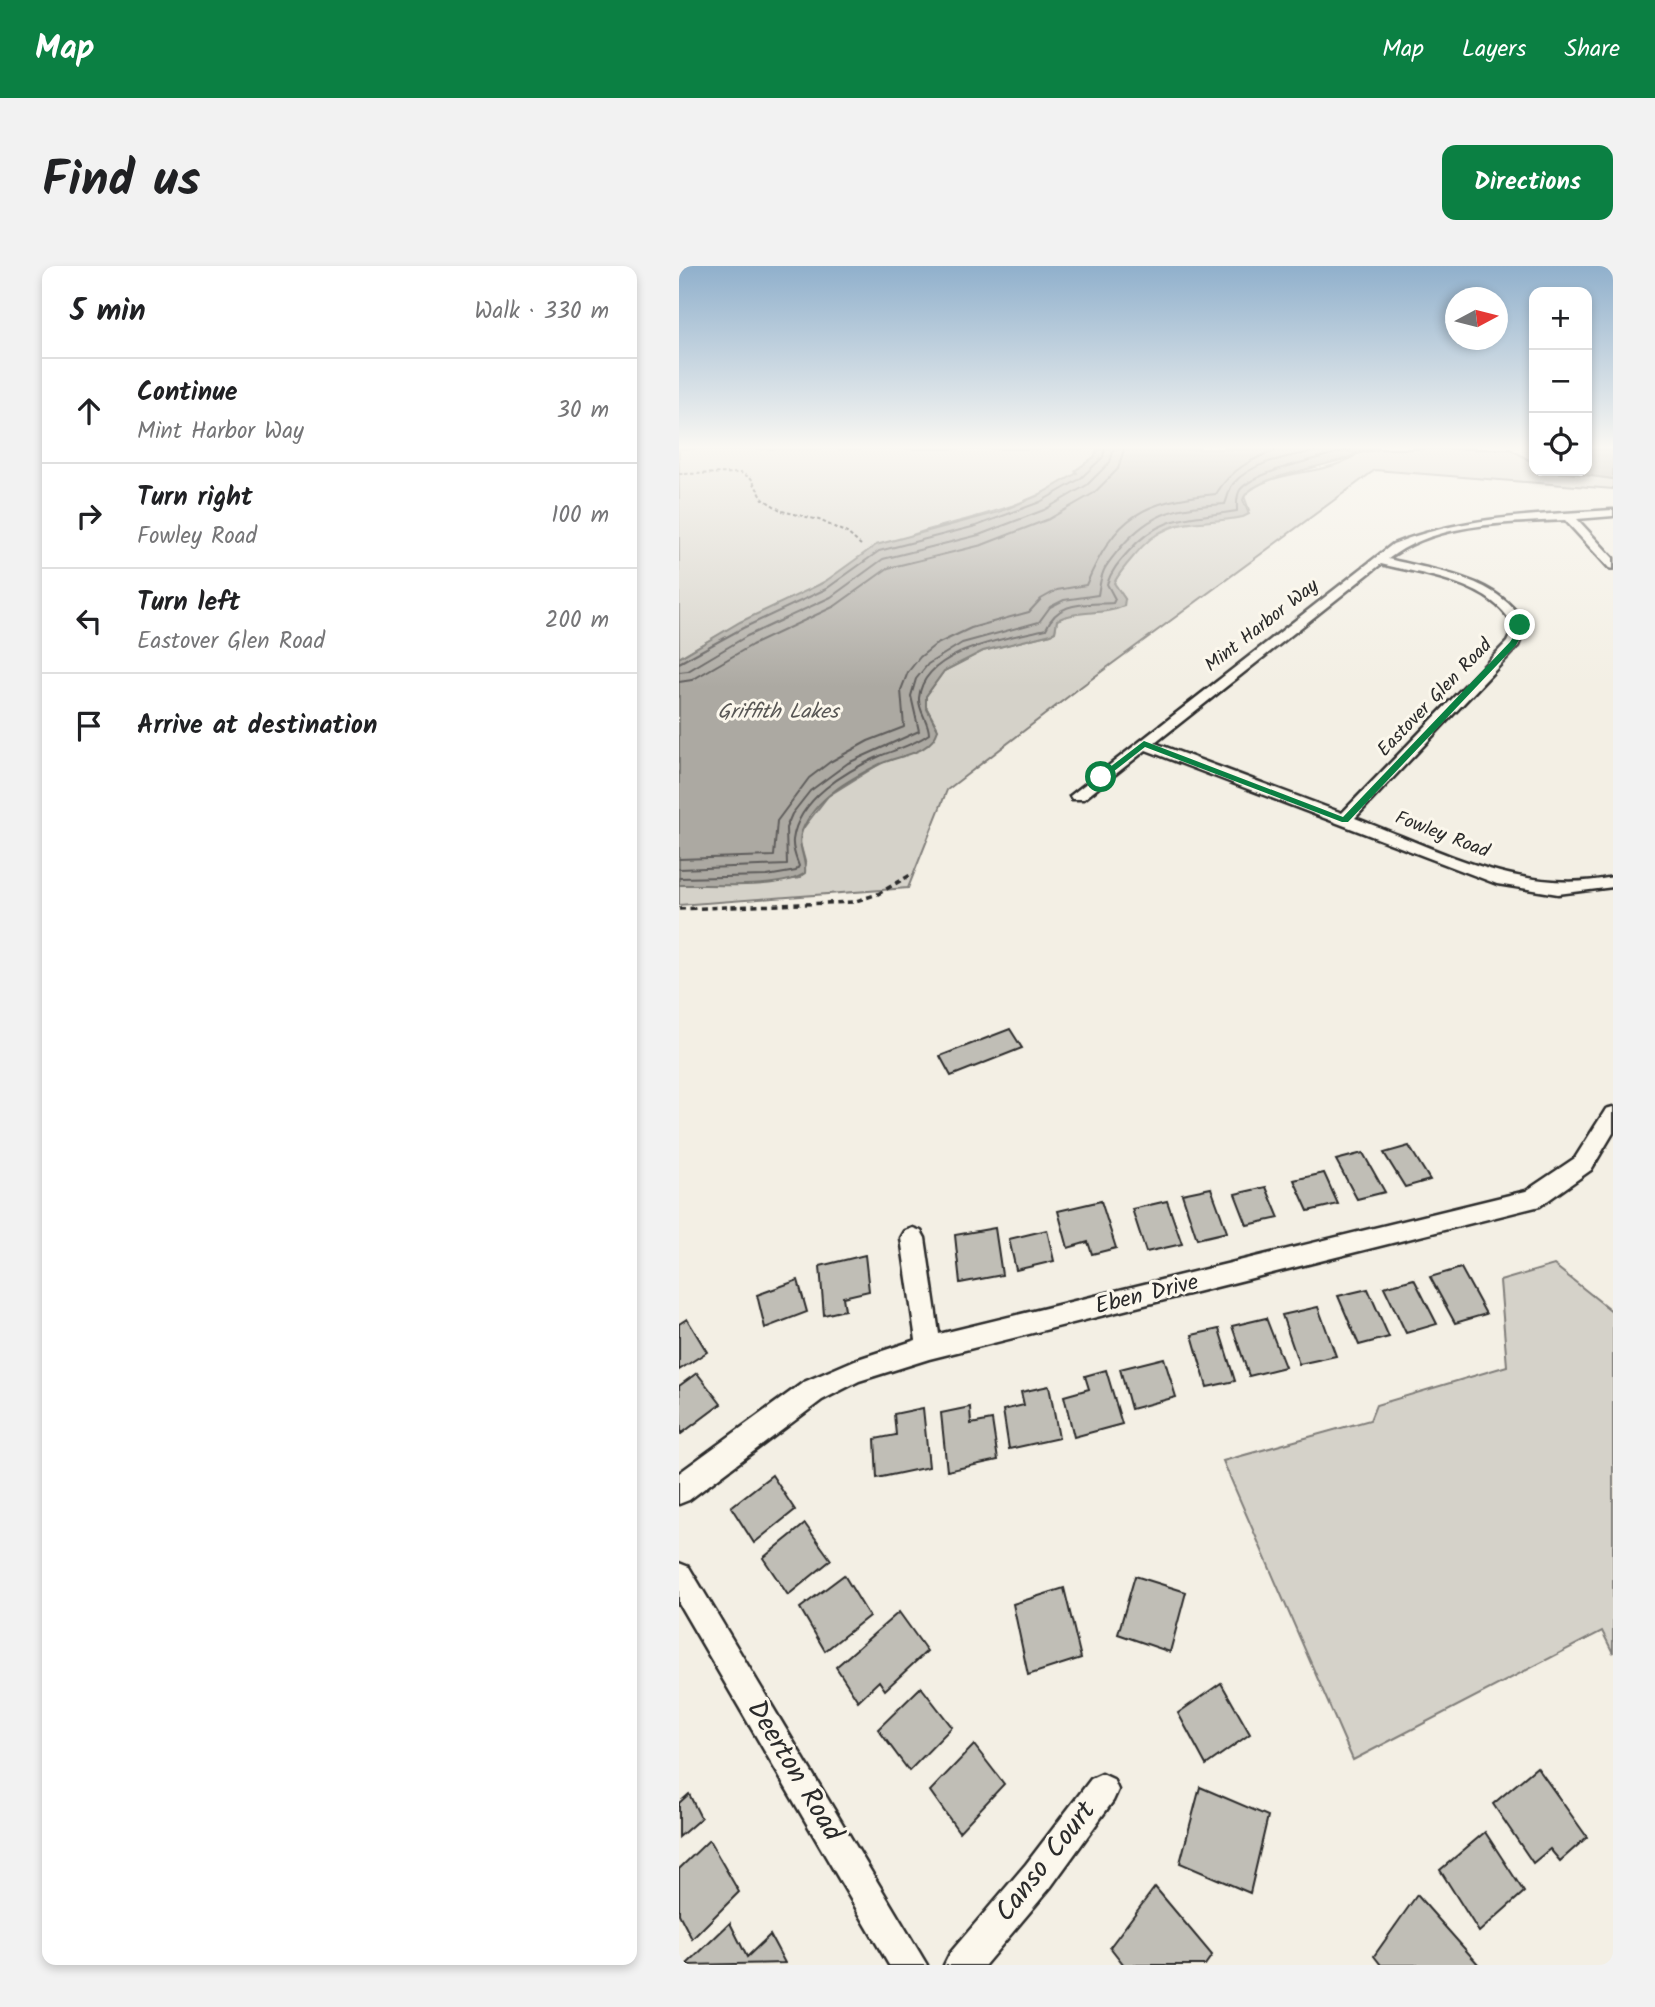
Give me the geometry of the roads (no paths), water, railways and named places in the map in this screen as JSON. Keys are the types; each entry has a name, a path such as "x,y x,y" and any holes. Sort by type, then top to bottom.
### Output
{"street":[{"name":"Mint Harbor Way","path":"1078,796 1377,560 1404,543 1465,528"},
{"path":"1579,528 1613,565"},
{"name":"Eastover Glen Road","path":"1345,820 1513,643 1520,627 1513,610 1484,591 1377,560"},
{"name":"Fowley Road","path":"1144,744 1518,884 1563,889 1613,882"},
{"name":"Eben Drive","path":"679,1489 813,1391 836,1378 929,1348 1532,1199 1583,1164 1613,1115"},
{"path":"913,1238 929,1348"},
{"name":"Deerton Road","path":"679,1577 909,1965"},
{"name":"Canso Court","path":"962,1965 1038,1876 1103,1790"}],"water":[{"name":"Griffith Lakes","path":"938,528 1168,528 1147,542 1114,583 1125,599 1124,606 1065,617 1057,620 1055,632 1051,634 983,651 944,671 926,696 926,707 938,730 934,738 914,753 880,764 857,776 824,799 808,819 800,836 805,873 781,882 764,884 679,885 679,658 740,622 823,583 876,545"}]}
